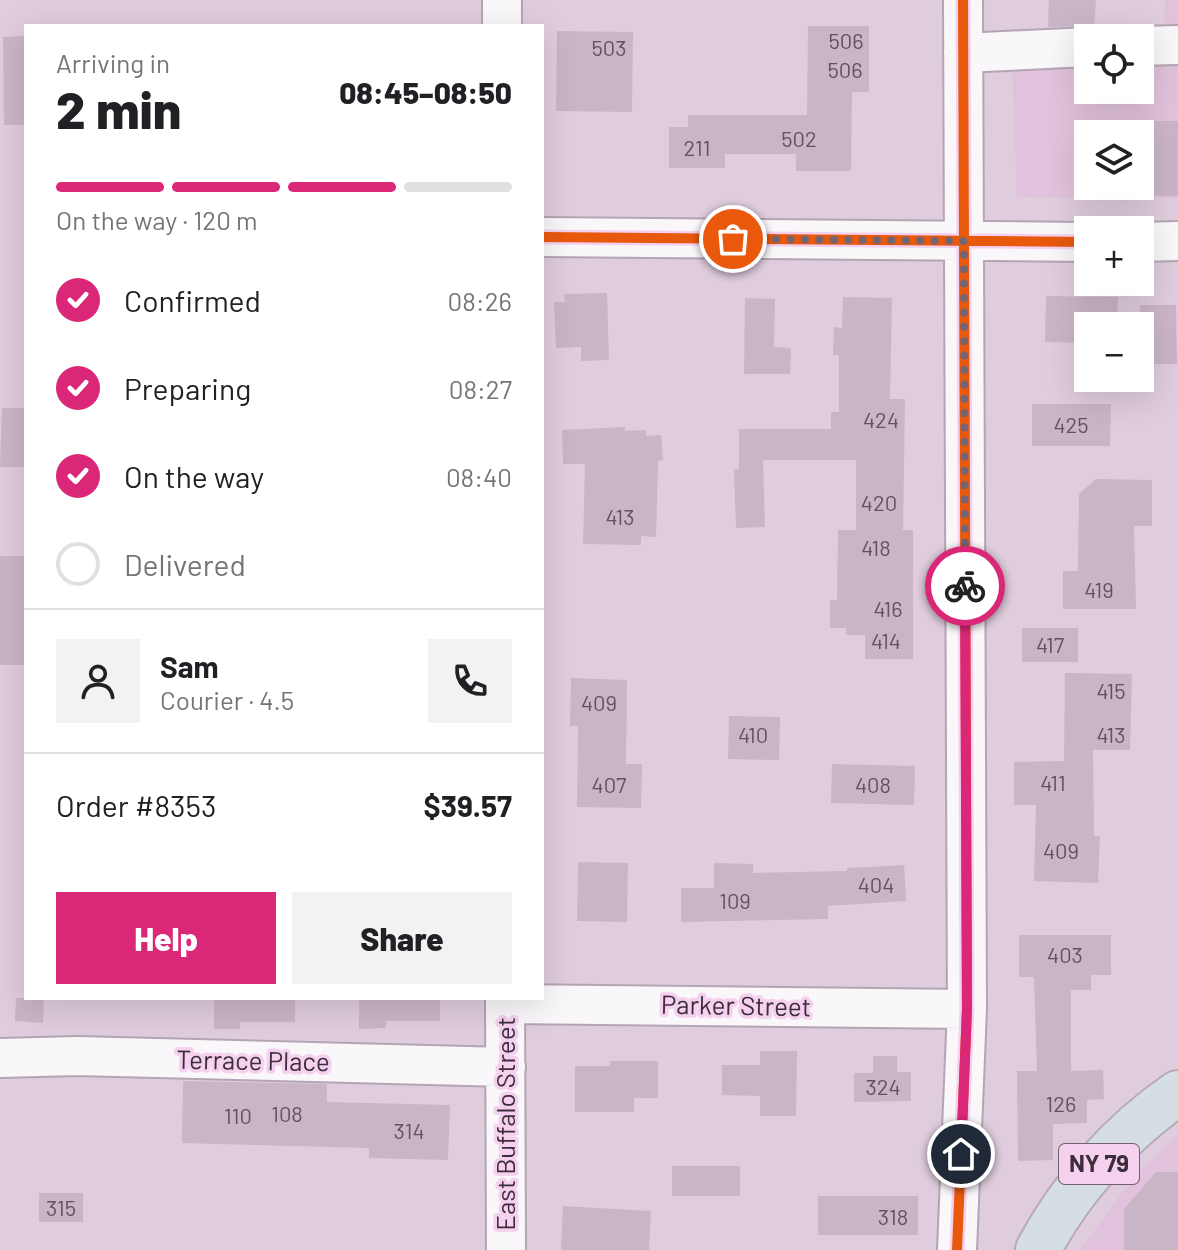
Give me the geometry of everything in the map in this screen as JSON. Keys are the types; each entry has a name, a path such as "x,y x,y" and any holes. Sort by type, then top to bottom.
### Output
{"highway":[{"name":"NY 79","path":"1038,1250 1071,1197 1128,1132 1175,1099"}],"street":[{"path":"502,0 502,24"},
{"path":"957,1250 967,1009 963,0"},
{"path":"1154,46 1178,45"},
{"path":"963,53 1074,48"},
{"path":"544,237 1074,242"},
{"path":"1154,242 1178,241"},
{"name":"Parker Street","path":"505,1001 967,1009"},
{"name":"East Buffalo Street","path":"505,1001 506,1250"},
{"name":"Terrace Place","path":"0,1058 77,1056 506,1067"}],"shaded area":[{"path":"1165,0 1178,0 1178,198 1154,198 1154,120 1074,120 1074,197 1017,197 1011,37 1074,37 1074,104 1154,104 1154,36 1164,36"},
{"path":"1178,1133 1178,1250 1080,1250 1130,1182"}],"building":[{"path":"1049,0 1096,0 1094,24 1048,27"},
{"path":"808,26 869,26 869,92 852,92 851,171 796,171 796,154 725,154 725,168 669,168 669,127 688,127 688,115 807,115"},
{"path":"557,31 633,32 632,112 556,111"},
{"path":"24,36 24,125 4,125 3,37"},
{"path":"1154,121 1178,121 1178,196 1154,196"},
{"path":"607,293 609,360 581,361 581,347 556,348 554,302 565,302 564,294"},
{"path":"1046,296 1118,297 1117,312 1074,312 1074,343 1045,342"},
{"path":"843,297 892,298 890,399 905,399 903,530 913,530 913,659 865,659 865,635 846,635 846,628 830,628 830,600 837,600 838,530 856,530 856,460 763,460 765,527 736,528 734,469 739,469 739,429 831,429 831,412 839,412 839,355 833,355 834,327 842,328"},
{"path":"745,298 775,299 774,347 791,348 790,374 744,374"},
{"path":"1140,305 1176,305 1177,364 1154,364 1154,312 1140,312"},
{"path":"1032,404 1111,404 1110,446 1032,446"},
{"path":"2,408 24,408 24,467 0,467"},
{"path":"625,427 625,431 646,430 646,436 661,435 663,460 658,461 656,537 641,536 641,545 583,544 585,464 563,464 562,430"},
{"path":"1096,479 1152,480 1152,526 1134,526 1136,609 1063,609 1063,571 1078,571 1079,494"},
{"path":"0,556 24,556 24,665 0,665"},
{"path":"1022,628 1078,628 1078,662 1022,662"},
{"path":"1065,673 1132,674 1130,750 1093,750 1094,836 1100,836 1098,883 1034,881 1036,805 1014,805 1014,762 1064,761"},
{"path":"571,678 627,680 626,764 642,764 641,808 577,807 578,726 570,726"},
{"path":"729,716 780,717 779,760 728,759"},
{"path":"832,764 915,766 914,805 831,803"},
{"path":"578,862 628,863 627,922 577,921"},
{"path":"714,863 753,864 753,873 847,871 847,868 904,865 906,901 828,906 828,919 681,922 681,888 714,888"},
{"path":"1019,935 1111,935 1111,975 1091,975 1091,990 1071,990 1071,1071 1103,1070 1104,1099 1087,1100 1087,1123 1053,1124 1053,1160 1018,1161 1017,1071 1037,1071 1034,977 1019,977"},
{"path":"16,998 44,1000 43,1023 15,1021"},
{"path":"214,1000 295,1000 295,1022 240,1022 240,1029 214,1029"},
{"path":"359,1000 440,1000 440,1021 386,1021 386,1028 359,1029"},
{"path":"760,1051 797,1051 796,1116 760,1116 760,1096 722,1095 722,1065 760,1065"},
{"path":"873,1056 897,1056 897,1072 911,1072 911,1101 854,1102 854,1073 873,1073"},
{"path":"610,1061 658,1061 658,1098 634,1098 634,1112 575,1112 575,1066 610,1066"},
{"path":"183,1081 327,1084 327,1102 450,1105 448,1160 369,1158 369,1148 182,1143"},
{"path":"672,1166 740,1166 740,1196 672,1196"},
{"path":"1156,1172 1178,1172 1178,1250 1124,1250 1124,1209"},
{"path":"39,1193 83,1193 83,1222 39,1222"},
{"path":"818,1196 918,1196 918,1235 818,1235"},
{"path":"563,1206 651,1211 649,1250 561,1250"}],"cycle path":[{"path":"957,1250 967,1009 963,0"},
{"path":"544,237 1074,242"}],"way so far":[{"path":"733,239 964,241 965,586"}],"route":[{"path":"961,1154 967,1009 965,586"}]}
